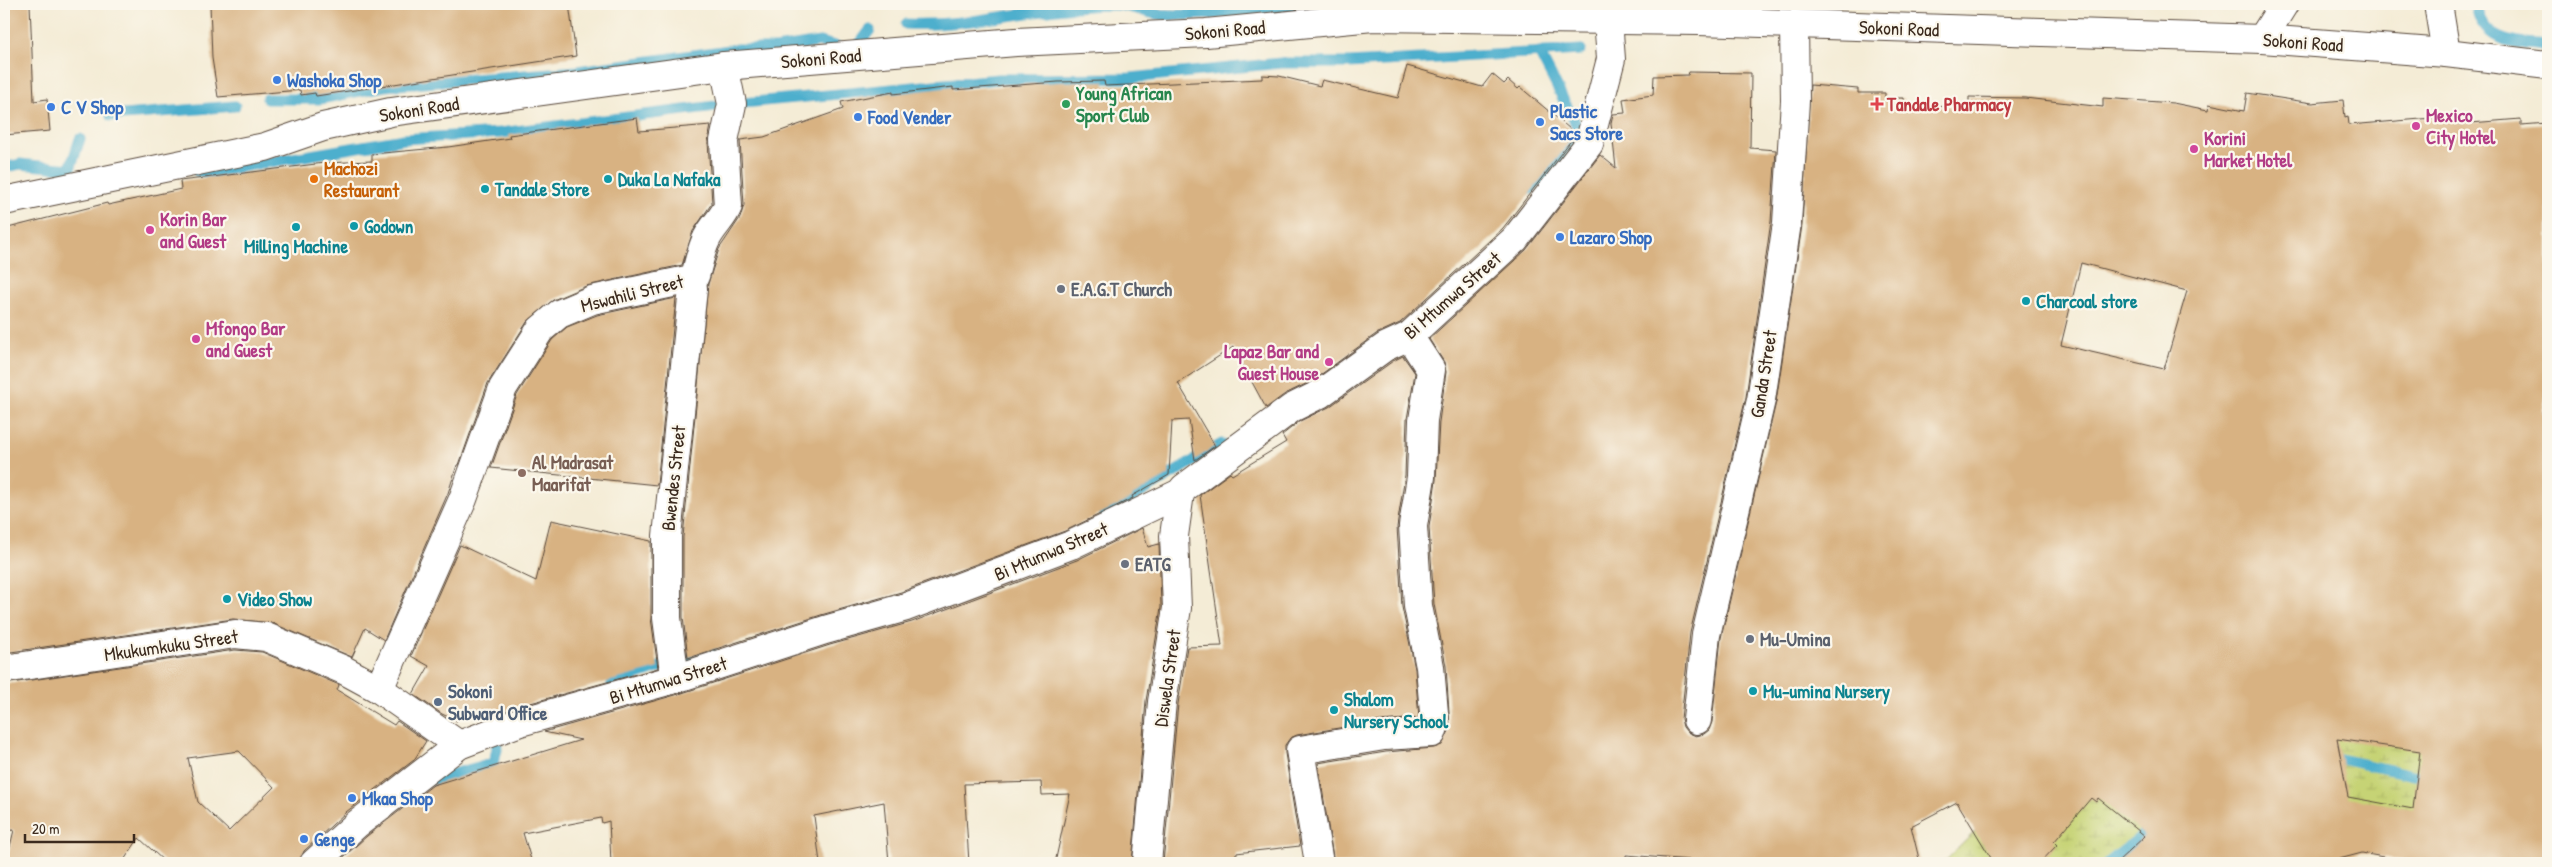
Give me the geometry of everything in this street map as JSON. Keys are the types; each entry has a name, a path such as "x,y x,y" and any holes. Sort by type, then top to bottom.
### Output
{"street":[{"path":"2262,39 2284,4"},
{"path":"2438,4 2446,53"},
{"name":"Sokoni Road","path":"4,200 266,147 323,127 391,112 724,66 1016,42 1206,33 1373,10 1608,20 2262,39 2446,53 2548,65"},
{"name":"Bi Mtumwa Street","path":"314,863 357,824 460,745 520,722 675,678 825,630 906,607 1071,545 1180,493 1184,488 1292,408 1320,394 1385,347 1409,336 1515,239 1589,144 1610,59 1608,20"},
{"name":"Ganda Street","path":"1697,720 1706,635 1761,400 1776,286 1787,223 1795,101 1794,24"},
{"name":"Mswahili Street","path":"379,690 463,500 503,388 540,330 559,314 592,300 692,278 706,240 718,220 724,215 728,206 724,141 732,104 724,66"},
{"name":"Bwendes Street","path":"675,678 667,618 667,536 693,289 692,278"},
{"path":"1319,863 1300,750 1384,736 1432,733 1436,718 1430,666 1418,606 1413,526 1421,477 1423,420 1431,370 1409,336"},
{"name":"Diswela Street","path":"1147,863 1162,702 1177,608 1174,536 1180,493"},
{"name":"Mkukumkuku Street","path":"4,669 235,634 266,637 296,648 344,670 379,690 460,745"}],"green space":[{"path":"2282,712 2529,756 2548,750 2548,831 2291,823 2260,863 1943,863 2007,800"}],"building":[{"path":"4,4 30,4 34,101 47,99 50,131 4,135"},
{"path":"210,4 569,4 576,56 316,96 315,93 301,95 300,90 218,97 212,58"},
{"path":"1407,66 1482,87 1492,74 1504,84 1508,80 1518,89 1520,87 1576,134 1503,228 1400,323 1376,334 1312,381 1285,394 1266,408 1233,347 1178,383 1215,446 1195,460 1189,420 1172,421 1169,475 1132,496 1133,498 1065,531 901,592 821,615 688,658 683,617 683,537 708,284 719,249 740,218 744,205 740,140 764,137 843,109 841,102 893,92 893,94 953,87 953,90 1058,82 1104,81 1105,86 1262,79 1262,75 1279,76 1320,86 1322,80 1398,98"},
{"path":"1689,72 1751,73 1750,148 1776,150 1771,221 1746,397 1690,633 1681,719 1683,727 1687,732 1696,736 1704,734 1709,730 1712,722 1721,638 1776,402 1802,225 1810,85 1858,89 1858,93 1885,93 1885,98 1904,98 1904,107 1969,106 1969,97 2025,98 2103,107 2103,98 2173,103 2208,110 2209,104 2244,111 2247,93 2312,103 2343,100 2345,117 2348,116 2349,125 2457,116 2458,124 2521,119 2521,125 2548,123 2548,386 2542,413 2548,416 2548,863 2444,863 2411,860 2410,862 2362,853 2324,863 2116,863 2145,836 2098,798 2096,802 2091,798 2054,842 2057,845 2040,863 1994,863 1957,802 1911,826 1920,863 1705,863 1705,861 1626,855 1626,860 1610,859 1611,863 1334,863 1318,763 1386,752 1434,748 1442,745 1450,729 1446,666 1434,604 1429,527 1436,480 1439,422 1446,372 1444,362 1429,339 1526,250 1600,155 1616,168 1611,123 1613,114 1625,113 1623,99 1653,95 1654,76 1688,75","holes":["2081,263 2187,291 2164,369 2061,345","2337,739 2420,751 2413,809 2348,797"]},
{"path":"637,118 639,131 711,125 708,142 712,203 693,231 682,265 586,286 553,300 527,322 488,383 448,493 384,640 365,628 352,657 272,623 233,619 4,653 4,229 107,203 108,205 181,189 180,181 324,163 372,161 372,154 448,147 510,138 509,135"},
{"path":"676,298 657,485 491,468 517,395 552,340 567,327 597,315"},
{"path":"1403,356 1415,373 1407,419 1405,475 1397,527 1402,607 1415,669 1419,718 1381,721 1297,735 1290,738 1285,745 1285,753 1300,846 1236,853 1235,863 1163,863 1178,704 1187,647 1222,646 1200,495 1230,473 1232,475 1286,442 1282,435 1300,421 1329,407 1393,361"},
{"path":"551,520 651,541 651,618 658,668 516,707 486,718 463,713 457,721 442,714 413,694 429,666 411,656 460,545 536,581"},
{"path":"1142,528 1148,547 1159,544 1161,607 1146,701 1132,863 1055,863 1070,794 1042,795 1041,782 964,784 969,863 889,863 884,802 814,816 820,863 611,863 609,821 602,823 601,818 523,833 532,863 337,863 367,836 433,785 581,740 544,732 679,694 830,645 912,622 1077,560"},
{"path":"235,650 262,652 339,685 337,690 394,725 397,721 426,741 414,760 346,812 304,851 299,863 166,863 139,838 122,863 6,863 14,830 4,831 4,684","holes":["239,751 274,787 229,831 198,802 188,758"]}],"waterway":[{"path":"906,24 958,22 1088,6 1120,5 1160,15 1185,15 1240,12 1314,4"},
{"path":"1475,6 1498,4"},
{"path":"2476,4 2479,17 2485,27 2493,34 2513,42 2548,46"},
{"path":"267,99 320,99 384,86 577,71 737,49 776,49 820,42 854,51 870,30"},
{"path":"197,171 212,172 404,139 500,133 732,104 999,79 1131,78 1281,63 1349,63 1581,50"},
{"path":"1531,189 1572,147 1580,132 1540,54"},
{"path":"111,116 235,106"},
{"path":"4,168 20,164 70,169 80,139"},
{"path":"1105,514 1222,444"},
{"path":"612,684 680,660 714,654"},
{"path":"424,782 493,763 497,750 496,732"},
{"path":"2326,756 2432,779"},
{"path":"2108,863 2155,825"}],"place":[{"name":"Washoka Shop","path":"277,80"},
{"name":"Young African Sport Club","path":"1066,104"},
{"name":"Tandale Pharmacy","path":"1877,104"},
{"name":"C V Shop","path":"51,107"},
{"name":"Food Vender","path":"858,117"},
{"name":"Plastic Sacs Store","path":"1540,122"},
{"name":"Mexico City Hotel","path":"2416,126"},
{"name":"Korini Market Hotel","path":"2194,149"},
{"name":"Machozi Restaurant","path":"314,179"},
{"name":"Duka La Nafaka","path":"608,179"},
{"name":"Tandale Store","path":"485,189"},
{"name":"Godown","path":"354,226"},
{"name":"Milling Machine","path":"296,227"},
{"name":"Korin Bar and Guest","path":"150,230"},
{"name":"Lazaro Shop","path":"1560,237"},
{"name":"E.A.G.T Church","path":"1061,289"},
{"name":"Charcoal store","path":"2026,301"},
{"name":"Mfongo Bar and Guest","path":"196,339"},
{"name":"Lapaz Bar and Guest House","path":"1329,362"},
{"name":"Al Madrasat Maarifat","path":"522,473"},
{"name":"EATG","path":"1125,564"},
{"name":"Video Show","path":"227,599"},
{"name":"Mu-Umina","path":"1750,639"},
{"name":"Mu-umina Nursery","path":"1753,691"},
{"name":"Sokoni Subward Office","path":"438,702"},
{"name":"Shalom Nursery School","path":"1334,710"},
{"name":"Mkaa Shop","path":"352,798"},
{"name":"Genge","path":"304,839"}]}
